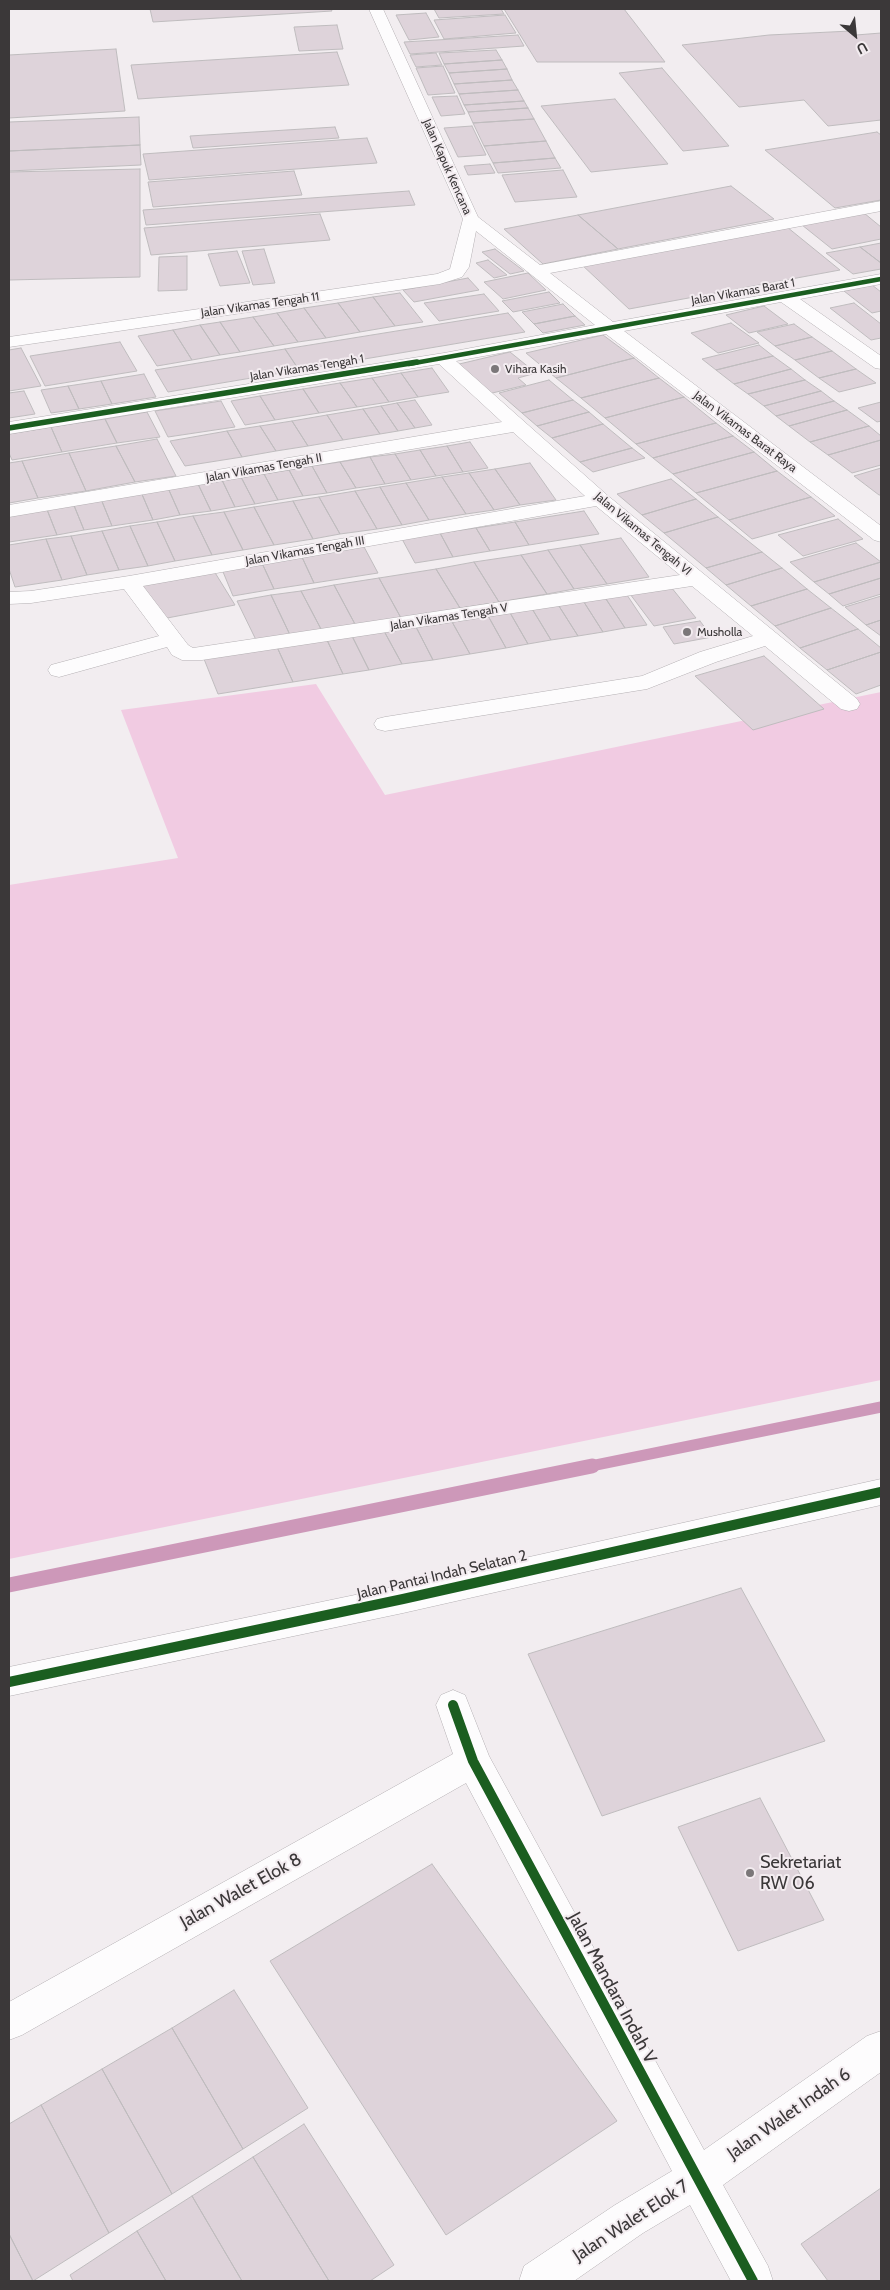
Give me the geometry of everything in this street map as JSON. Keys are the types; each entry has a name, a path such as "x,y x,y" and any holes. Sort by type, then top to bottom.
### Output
{"street":[{"name":"Jalan Kapuk Kencana","path":"376,9 471,219 609,328"},
{"path":"535,271 881,206"},
{"name":"Jalan Vikamas Tengah 11","path":"9,342 440,279 456,273 460,268 471,219"},
{"name":"Jalan Vikamas Barat 1","path":"609,328 881,279"},
{"path":"784,296 877,358"},
{"name":"Jalan Vikamas Tengah 1","path":"9,428 444,358 609,328"},
{"name":"Jalan Vikamas Barat Raya","path":"609,328 881,536"},
{"name":"Jalan Vikamas Tengah VI","path":"444,358 451,367 600,499 849,704"},
{"name":"Jalan Vikamas Tengah II","path":"9,511 518,425"},
{"name":"Jalan Vikamas Tengah III","path":"9,598 31,597 129,582 600,499"},
{"name":"Jalan Vikamas Tengah V","path":"172,639 180,650 190,655 202,654 695,579"},
{"path":"60,670 172,639 129,582"},
{"path":"385,724 647,682 708,657 768,638"},
{"name":"Jalan Pantai Indah Selatan 2","path":"9,1682 403,1599 881,1492"},
{"name":"Jalan Mandara Indah V","path":"453,1705 473,1761 753,2281"},
{"name":"Jalan Walet Elok 8","path":"9,2022 473,1761"},
{"name":"Jalan Walet Indah 6","path":"698,2178 881,2049"},
{"name":"Jalan Walet Elok 7","path":"539,2281 629,2219 698,2178"}],"shaded area":[{"path":"316,684 385,795 881,692 881,1380 9,1559 9,885 178,858 121,710"}],"building":[{"path":"150,9 331,9 332,11 153,22"},
{"path":"434,9 501,9 504,14 439,18"},
{"path":"504,9 624,9 665,62 537,62"},
{"path":"426,13 439,37 409,40 396,15"},
{"path":"505,15 516,33 444,39 434,20"},
{"path":"337,25 343,49 299,51 294,27"},
{"path":"851,31 856,35 881,33 881,120 828,126 804,100 739,107 682,45 769,35"},
{"path":"518,35 524,46 410,54 404,42"},
{"path":"116,49 125,111 9,118 9,55"},
{"path":"496,50 502,60 444,64 439,53"},
{"path":"337,52 349,85 138,99 131,65"},
{"path":"436,53 442,65 416,67 410,55"},
{"path":"502,60 507,69 449,73 444,64"},
{"path":"443,66 455,93 428,95 416,68"},
{"path":"662,68 729,146 683,151 619,73"},
{"path":"507,69 512,80 454,84 449,73"},
{"path":"512,80 518,90 459,94 454,84"},
{"path":"518,90 524,101 464,105 459,94"},
{"path":"457,96 465,114 441,116 432,97"},
{"path":"615,99 668,164 591,172 541,106"},
{"path":"524,101 528,108 468,112 464,105"},
{"path":"528,108 534,119 473,123 468,112"},
{"path":"139,117 140,145 9,151 9,122"},
{"path":"534,119 546,141 484,146 473,123"},
{"path":"472,126 486,155 458,157 444,128"},
{"path":"335,127 339,138 193,148 190,136"},
{"path":"877,132 881,135 881,200 835,208 765,150"},
{"path":"367,138 377,163 149,180 143,154"},
{"path":"546,141 555,158 493,163 484,146"},
{"path":"140,145 141,165 9,171 9,151"},
{"path":"555,158 561,168 498,173 493,163"},
{"path":"490,164 495,173 468,175 464,166"},
{"path":"140,169 140,277 9,280 9,172"},
{"path":"563,170 577,197 515,202 502,175"},
{"path":"294,171 302,195 153,207 148,182"},
{"path":"731,186 774,219 618,249 578,215"},
{"path":"409,191 415,205 146,225 143,210"},
{"path":"864,213 881,227 881,239 832,249 802,225"},
{"path":"320,214 330,240 151,255 144,228"},
{"path":"578,215 618,249 543,264 504,229"},
{"path":"787,227 840,270 629,309 581,264"},
{"path":"881,243 881,263 860,247"},
{"path":"860,247 881,263 881,269 853,274 826,253"},
{"path":"264,249 275,283 253,285 242,251"},
{"path":"495,249 524,271 510,274 482,252"},
{"path":"237,251 250,283 220,286 208,254"},
{"path":"187,256 187,290 158,291 159,257"},
{"path":"488,260 507,275 494,278 476,263"},
{"path":"528,273 546,290 503,299 484,282"},
{"path":"468,278 479,290 414,302 403,290"},
{"path":"872,285 881,292 881,311 872,313 844,291"},
{"path":"549,292 560,303 513,312 502,301"},
{"path":"400,293 423,322 395,326 373,297"},
{"path":"484,294 499,311 439,321 424,303"},
{"path":"373,297 395,326 360,332 338,303"},
{"path":"338,303 360,332 326,338 304,308"},
{"path":"854,303 881,324 881,338 871,340 830,308"},
{"path":"563,304 575,316 534,324 522,312"},
{"path":"764,306 788,324 749,333 726,315"},
{"path":"304,308 326,338 298,342 277,313"},
{"path":"277,313 298,342 274,346 253,317"},
{"path":"508,313 525,332 299,370 285,349"},
{"path":"575,316 585,325 543,333 534,324"},
{"path":"253,317 274,346 240,352 220,322"},
{"path":"220,322 240,352 220,355 200,325"},
{"path":"731,323 759,343 718,353 691,333"},
{"path":"794,324 812,337 775,346 757,332"},
{"path":"200,325 220,355 192,360 173,330"},
{"path":"173,330 192,360 157,366 138,336"},
{"path":"603,335 634,358 556,378 526,353"},
{"path":"812,337 832,351 795,360 775,346"},
{"path":"120,342 137,371 45,386 30,356"},
{"path":"759,345 773,356 716,370 702,359"},
{"path":"21,348 41,386 9,391 9,350"},
{"path":"285,349 299,370 168,392 155,370"},
{"path":"832,351 856,369 819,378 795,360"},
{"name":"Vihara Kasih","path":"510,352 536,373 518,378 526,385 488,394 455,365"},
{"path":"773,356 791,369 734,384 716,370"},
{"path":"634,358 659,378 581,398 556,378"},
{"path":"432,368 449,392 418,397 401,373"},
{"path":"791,369 805,380 748,394 734,384"},
{"path":"856,369 876,383 839,392 819,378"},
{"path":"401,373 418,397 389,402 372,378"},
{"path":"144,374 156,397 112,404 101,381"},
{"path":"372,378 389,402 357,407 340,383"},
{"path":"659,378 684,397 605,418 581,398"},
{"path":"549,380 573,400 522,413 499,393"},
{"path":"805,380 821,391 764,406 748,394"},
{"path":"101,381 112,404 79,409 68,386"},
{"path":"340,383 357,407 319,413 303,389"},
{"path":"68,386 79,409 51,413 41,390"},
{"path":"303,389 319,413 275,420 260,396"},
{"path":"24,391 35,414 9,418 9,393"},
{"path":"821,391 834,401 776,416 764,406"},
{"path":"260,396 275,420 245,425 231,401"},
{"path":"684,397 716,423 636,444 605,418"},
{"path":"415,400 432,425 415,428 397,403"},
{"path":"573,400 589,412 537,426 522,413"},
{"path":"221,401 235,427 168,437 155,411"},
{"path":"834,401 847,410 789,426 776,416"},
{"path":"881,402 881,421 877,422 858,408"},
{"path":"397,403 415,428 398,431 381,406"},
{"path":"381,406 398,431 380,434 363,409"},
{"path":"363,409 380,434 343,440 327,415"},
{"path":"847,410 869,426 810,442 789,426"},
{"path":"147,412 160,437 117,443 105,419"},
{"path":"589,412 603,424 552,438 537,426"},
{"path":"327,415 343,440 308,446 292,421"},
{"path":"105,419 117,443 62,452 51,427"},
{"path":"292,421 308,446 276,451 260,426"},
{"path":"716,423 733,436 653,458 636,444"},
{"path":"603,424 632,448 580,462 552,438"},
{"path":"260,426 276,451 242,457 227,431"},
{"path":"869,426 881,436 881,440 828,455 810,442"},
{"path":"51,427 62,452 12,460 9,453 9,434"},
{"path":"227,431 242,457 185,466 170,441"},
{"path":"733,436 754,452 673,474 653,458"},
{"path":"157,439 176,476 135,482 116,446"},
{"path":"881,440 881,465 852,473 828,455"},
{"path":"470,442 488,468 463,472 447,446"},
{"path":"116,446 135,482 86,491 69,453"},
{"path":"447,446 463,472 436,476 420,450"},
{"path":"632,448 645,458 593,472 580,462"},
{"path":"420,450 436,476 411,480 395,454"},
{"path":"754,452 777,471 696,493 673,474"},
{"path":"69,453 86,491 38,498 22,461"},
{"path":"395,454 411,480 385,484 370,457"},
{"path":"370,457 385,484 356,488 340,462"},
{"path":"22,461 38,498 9,503 9,463"},
{"path":"340,462 356,488 327,493 312,466"},
{"path":"530,463 556,500 520,505 495,469"},
{"path":"312,466 327,493 303,496 289,470"},
{"path":"881,468 881,495 854,476"},
{"path":"495,469 520,505 494,510 469,473"},
{"path":"289,470 303,496 278,500 264,474"},
{"path":"777,471 811,497 729,520 696,493"},
{"path":"469,473 494,510 466,514 442,477"},
{"path":"264,474 278,500 255,504 241,477"},
{"path":"241,477 255,504 235,507 222,480"},
{"path":"442,477 466,514 429,520 406,483"},
{"path":"671,479 696,499 642,515 617,494"},
{"path":"222,480 235,507 211,511 198,484"},
{"path":"406,483 429,520 402,525 380,487"},
{"path":"198,484 211,511 180,515 168,488"},
{"path":"380,487 402,525 377,529 355,491"},
{"path":"168,488 180,515 153,520 141,492"},
{"path":"355,491 377,529 340,534 319,497"},
{"path":"141,492 153,520 112,526 101,499"},
{"path":"319,497 340,534 313,539 293,501"},
{"path":"811,497 835,516 752,539 729,520"},
{"path":"101,499 112,526 84,530 73,503"},
{"path":"696,499 718,517 664,533 642,515"},
{"path":"293,501 313,539 274,545 254,507"},
{"path":"73,503 84,530 57,535 46,507"},
{"path":"46,507 57,535 9,542 9,512"},
{"path":"254,507 274,545 243,550 224,512"},
{"path":"584,511 599,534 529,545 515,522"},
{"path":"224,512 243,550 212,555 193,516"},
{"path":"193,516 212,555 175,561 157,522"},
{"path":"718,517 762,552 706,568 664,533"},
{"path":"838,519 863,539 803,556 778,535"},
{"path":"157,522 175,561 148,566 130,526"},
{"path":"515,522 529,545 490,551 476,528"},
{"path":"130,526 148,566 119,570 102,531"},
{"path":"476,528 490,551 453,557 440,533"},
{"path":"102,531 119,570 87,575 71,536"},
{"path":"440,533 453,557 415,563 402,539"},
{"path":"71,536 87,575 62,580 46,539"},
{"path":"621,538 649,577 607,584 580,545"},
{"path":"46,539 62,580 15,587 9,569 9,545"},
{"path":"856,543 881,562 814,582 790,562"},
{"path":"363,545 378,573 314,583 301,555"},
{"path":"580,545 607,584 574,589 548,550"},
{"path":"548,550 574,589 547,594 521,555"},
{"path":"762,552 782,568 726,585 706,568"},
{"path":"301,555 314,583 274,589 261,561"},
{"path":"521,555 547,594 499,602 474,562"},
{"path":"261,561 274,589 233,596 221,567"},
{"path":"474,562 499,602 460,608 436,569"},
{"path":"881,562 881,578 829,594 814,582"},
{"path":"782,568 807,589 751,606 726,585"},
{"path":"436,569 460,608 401,618 379,578"},
{"path":"214,571 235,605 162,619 142,585"},
{"path":"379,578 401,618 356,626 334,585"},
{"path":"881,578 881,594 843,606 829,594"},
{"path":"334,585 356,626 322,631 301,591"},
{"path":"671,587 696,618 654,626 630,594"},
{"path":"807,589 831,608 775,626 751,606"},
{"path":"301,591 322,631 291,637 271,595"},
{"path":"625,592 647,625 625,628 604,596"},
{"path":"271,595 291,637 257,642 237,601"},
{"path":"604,596 625,628 603,632 582,599"},
{"path":"881,596 881,620 866,625 845,607"},
{"path":"582,599 603,632 578,636 557,603"},
{"path":"557,603 578,636 551,640 531,607"},
{"path":"531,607 551,640 528,644 509,611"},
{"path":"831,608 858,629 800,648 775,626"},
{"path":"509,611 528,644 506,648 487,614"},
{"path":"487,614 506,648 470,654 451,620"},
{"path":"451,620 470,654 433,660 415,625"},
{"path":"881,620 881,636 866,625"},
{"name":"Musholla","path":"700,621 712,637 674,644 663,627"},
{"path":"415,625 433,660 402,664 384,631"},
{"path":"858,629 881,648 881,652 827,670 800,648"},
{"path":"384,631 402,664 369,670 352,636"},
{"path":"352,636 369,670 343,674 327,640"},
{"path":"327,640 343,674 293,682 277,647"},
{"path":"277,647 293,682 218,694 204,659"},
{"path":"881,652 881,685 856,694 827,670"},
{"path":"764,656 824,709 753,730 695,676"},
{"path":"741,1588 825,1741 602,1816 528,1654"},
{"name":"Sekretariat RW 06","path":"760,1798 824,1920 738,1951 678,1827"},
{"path":"432,1864 617,2121 446,2235 270,1961"},
{"path":"234,1990 308,2108 243,2149 172,2028"},
{"path":"172,2028 243,2149 172,2194 102,2069"},
{"path":"102,2069 172,2194 109,2233 41,2105"},
{"path":"41,2105 109,2233 33,2281 9,2234 9,2124"},
{"path":"304,2124 394,2265 370,2281 329,2281 253,2157"},
{"path":"253,2157 329,2281 242,2281 192,2196"},
{"path":"881,2188 881,2281 828,2281 801,2244"},
{"path":"192,2196 242,2281 166,2281 137,2231"},
{"path":"137,2231 166,2281 73,2281 70,2275"},
{"path":"9,2234 33,2281 9,2281"}],"waterway":[{"path":"586,1467 881,1407"},
{"path":"9,1585 592,1466"}],"cycle path":[{"path":"9,428 444,358 881,279"},
{"path":"9,1682 403,1599 881,1492"},
{"path":"453,1705 473,1761 753,2281"}],"place":[{"name":"Vihara Kasih","path":"495,369"},
{"name":"Musholla","path":"687,632"},
{"name":"Sekretariat RW 06","path":"750,1873"}]}
